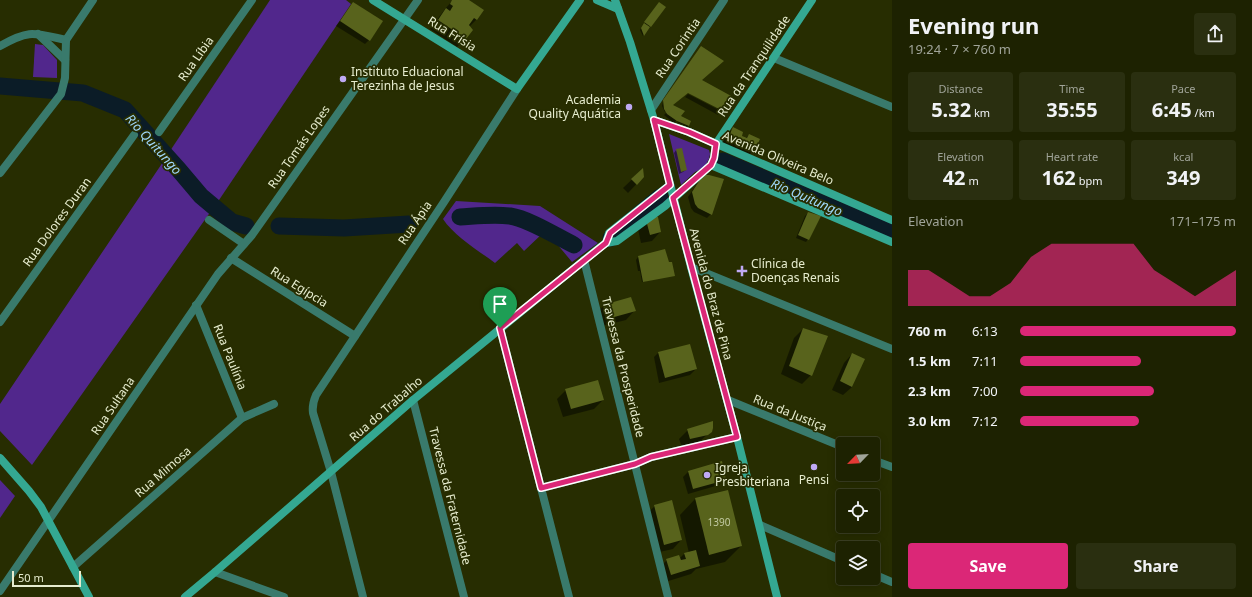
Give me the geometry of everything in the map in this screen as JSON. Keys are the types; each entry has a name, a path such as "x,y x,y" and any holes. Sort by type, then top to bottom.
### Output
{"street":[{"path":"0,173 62,94 65,78 66,40 93,0"},
{"name":"Rua Líbia","path":"159,132 252,0"},
{"name":"Rua Frísia","path":"374,0 517,89"},
{"name":"Rua Tomás Lopes","path":"196,305 218,274 244,244 298,170 418,0"},
{"name":"Rua Ápia","path":"363,597 331,472 312,407 316,395 517,89 583,0"},
{"path":"597,0 618,9"},
{"name":"Avenida do Braz de Pina","path":"615,0 630,42 654,120 691,267 728,400 777,597"},
{"name":"Rua Corintia","path":"651,110 724,0"},
{"name":"Rua da Tranquilidade","path":"711,165 714,158 716,144 812,0"},
{"path":"0,46 27,33 66,40"},
{"path":"37,34 66,60"},
{"path":"774,58 892,107"},
{"name":"Avenida Oliveira Belo","path":"654,120 689,132 892,220"},
{"name":"Rua Dolores Duran","path":"0,322 134,135"},
{"path":"673,198 711,165 892,242"},
{"name":"Rua do Trabalho","path":"606,243 610,233 670,185"},
{"name":"Rua do Trabalho","path":"185,597 413,400 500,328 606,243 617,241 673,198"},
{"path":"209,220 244,244"},
{"name":"Rua Egípcia","path":"231,258 355,336"},
{"name":"Travessa da Prosperidade","path":"584,260 668,597"},
{"path":"691,267 892,349"},
{"name":"Rua Paulínia","path":"196,305 242,418"},
{"name":"Rua Sultana","path":"0,591 196,305"},
{"path":"500,328 569,597"},
{"name":"Travessa da Fraternidade","path":"413,400 464,597"},
{"name":"Rua da Justiça","path":"728,400 836,444"},
{"name":"Rua Mimosa","path":"73,567 242,418 274,404"},
{"path":"541,488 635,464 651,457 737,437"},
{"path":"0,458 29,491 49,520 89,597"},
{"path":"880,463 892,467"},
{"path":"760,525 836,558"},
{"path":"215,572 284,597"},
{"path":"880,577 892,582"}],"shaded area":[{"path":"270,0 346,0 351,4 217,203 168,154"},
{"path":"35,44 43,45 57,60 57,78 33,77"},
{"path":"669,134 709,150 710,154 704,168 695,172 681,185"},
{"path":"163,162 193,196 211,211 32,465 0,431 0,404"},
{"path":"456,201 540,206 598,243 572,262 552,238 543,233 524,251 517,243 495,263 460,237 443,219"},
{"path":"0,480 15,496 0,518"}],"building":[{"path":"452,0 469,0 484,10 477,20 474,18 469,25 473,30 466,39 438,20 446,8 450,11 453,6 450,4"},
{"path":"353,2 383,21 370,41 340,21"},
{"path":"659,2 666,7 651,27 644,22"},
{"path":"644,23 650,27 644,36 641,28"},
{"path":"701,46 724,61 702,80 733,97 723,111 688,93 673,105 685,111 681,116 691,121 689,126 677,121 667,114 664,109 663,100"},
{"path":"733,127 743,132 742,136 747,138 749,134 760,139 755,150 728,138"},
{"path":"682,148 687,170 681,172 676,149"},
{"path":"643,168 644,177 637,185 631,179"},
{"path":"703,175 724,179 712,215 698,208 695,204 692,192"},
{"path":"808,212 821,216 809,240 798,235"},
{"path":"656,216 658,217 661,232 650,235 646,220"},
{"path":"665,249 669,262 672,262 675,276 643,282 638,256"},
{"path":"631,297 636,311 607,319 603,305"},
{"path":"803,328 828,336 812,376 789,366"},
{"path":"690,344 697,369 665,378 658,352"},
{"path":"852,353 865,359 852,387 840,381"},
{"path":"598,380 604,400 571,409 565,389"},
{"path":"713,421 712,432 708,435 690,439 687,429"},
{"name":"Igreja Presbiteriana","path":"722,461 726,480 693,489 688,471"},
{"path":"728,490 742,546 709,555 695,498"},
{"path":"672,500 682,540 664,545 654,505"},
{"path":"696,550 700,566 671,575 666,559 679,555 681,560 686,559 684,553"}],"waterway":[{"name":"Rio Quitungo","path":"0,86 83,93 125,110 201,196 232,222 246,226"},
{"name":"Rio Quitungo","path":"723,161 892,233"},
{"name":"Rio Quitungo","path":"611,238 660,197"},
{"name":"Rio Quitungo","path":"460,217 485,215 510,216 534,224 574,245"},
{"name":"Rio Quitungo","path":"279,226 344,228 409,224"}],"place":[{"name":"Instituto Eduacional Terezinha de Jesus","path":"343,79"},
{"name":"Academia Quality Aquática","path":"629,107"},
{"name":"Clínica de Doenças Renais","path":"742,271"},
{"name":"Pensi","path":"814,467"},
{"name":"Igreja Presbiteriana","path":"707,475"}],"route":[{"path":"654,120 689,132 716,144 714,158 711,165 673,198 737,437 651,457 635,464 541,488 500,328 606,243 610,233 670,185 654,120"}]}
